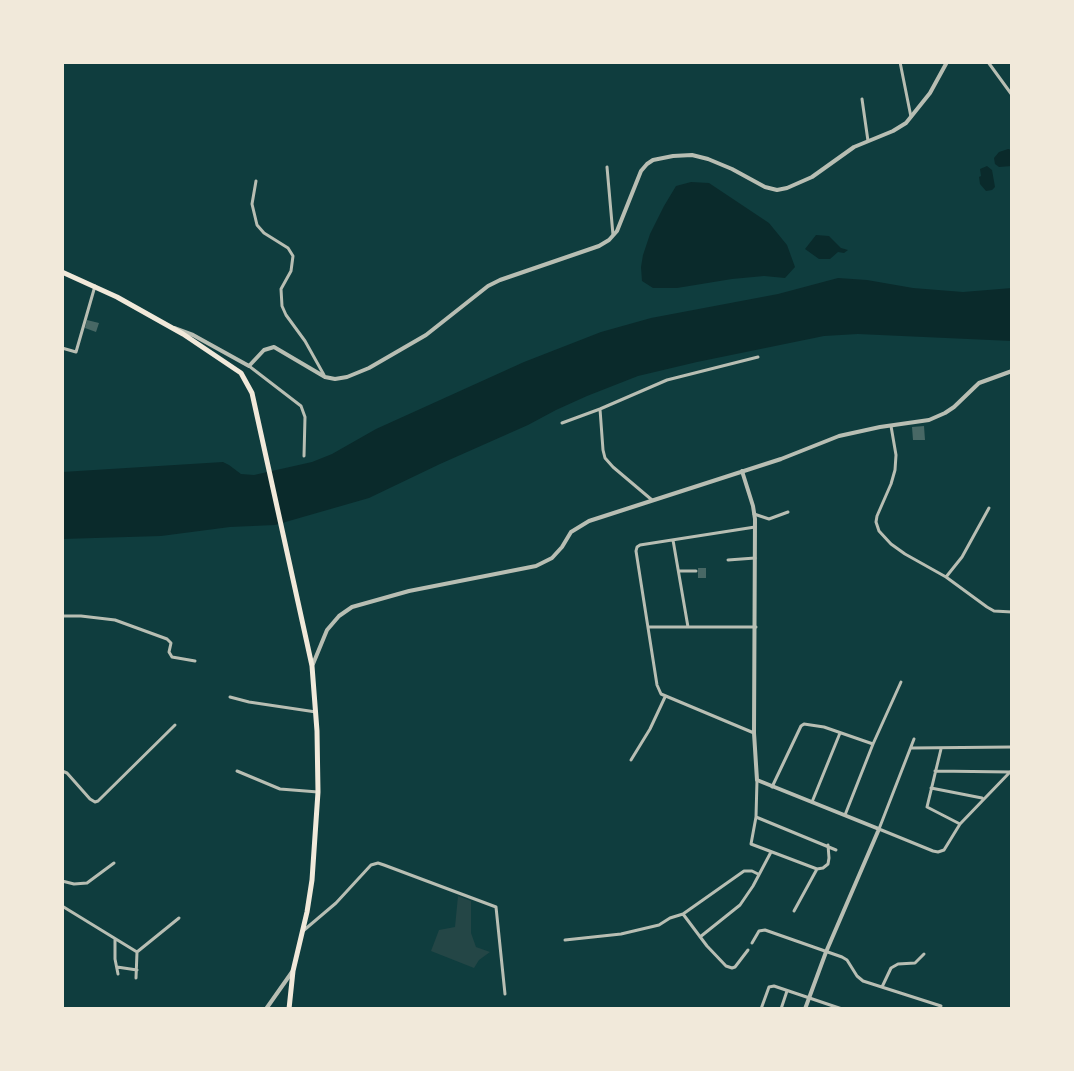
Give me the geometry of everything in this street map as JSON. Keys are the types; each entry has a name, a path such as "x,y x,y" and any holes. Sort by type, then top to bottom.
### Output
{"main road":[{"path":"62,272 95,286 172,328 241,373 254,403 312,666 316,712 318,792 310,898 293,971 289,1009"}],"street":[{"path":"900,62 911,117"},
{"path":"249,366 264,350 278,347 330,379 357,374 426,335 488,286 599,246 613,236 626,213 641,171 653,160 692,155 777,190 812,177 840,156 900,128 930,93 947,62"},
{"path":"988,62 1012,95"},
{"path":"862,99 868,141"},
{"path":"607,167 613,236"},
{"path":"256,181 252,204 257,225 288,248 293,256 291,271 281,289 282,306 325,377"},
{"path":"62,348 76,352 95,286"},
{"path":"172,328 193,335 249,366 299,403 304,413 304,456"},
{"path":"562,423 667,380 758,357"},
{"path":"312,666 327,630 352,607 409,591 536,566 552,558 576,527 781,459 839,436 937,417 954,407 979,383 1012,371"},
{"path":"600,409 605,458 653,501"},
{"path":"891,426 895,470 877,516 877,527 891,544 946,577 987,607 994,611 1012,612"},
{"path":"742,471 755,527 754,733 757,780 756,817 751,844 817,869"},
{"path":"946,577 962,557 989,508"},
{"path":"754,514 769,519 788,512"},
{"path":"754,733 661,694 657,685 636,548 755,527"},
{"path":"673,540 688,627"},
{"path":"728,560 755,558"},
{"path":"679,571 696,571"},
{"path":"62,616 115,620 167,639 171,643 169,652 172,657 195,661"},
{"path":"648,627 756,627"},
{"path":"844,816 901,682"},
{"path":"230,697 316,712"},
{"path":"631,760 665,697"},
{"path":"772,787 804,724 811,723 873,744"},
{"path":"62,771 90,799 98,801 175,725"},
{"path":"812,802 840,733"},
{"path":"805,1009 914,739"},
{"path":"911,748 1012,747"},
{"path":"941,748 927,807 960,824"},
{"path":"237,771 280,789 318,792"},
{"path":"935,771 1011,771"},
{"path":"757,780 938,852 944,850 960,824 1011,771"},
{"path":"931,788 984,798"},
{"path":"756,817 836,850"},
{"path":"794,911 817,869 828,864 828,845"},
{"path":"700,937 736,911 771,852"},
{"path":"62,881 87,883 114,863"},
{"path":"303,931 345,895 371,865 378,863 496,907 505,994"},
{"path":"565,940 638,931 659,925 683,914 744,871 758,874"},
{"path":"62,906 137,952"},
{"path":"683,914 729,968 735,967 748,950"},
{"path":"137,952 179,918"},
{"path":"752,943 759,931 765,930 847,960 863,981 941,1006"},
{"path":"115,939 118,974"},
{"path":"136,978 137,952"},
{"path":"882,987 891,968 898,964 915,963 924,954"},
{"path":"116,966 137,970"},
{"path":"266,1009 293,971"},
{"path":"761,1009 769,987 774,986 842,1009"},
{"path":"781,1009 787,991"}],"shaded area":[{"path":"1008,149 1012,150 1012,166 999,167 994,158"},
{"path":"987,166 992,170 995,187 986,191 979,177 980,169"},
{"path":"691,182 709,183 769,223 787,245 795,267 785,278 764,276 677,288 653,288 642,281 643,255 650,234 676,186"},
{"path":"816,235 829,236 841,248 848,250 838,252 830,259 819,259 805,249"},
{"path":"838,278 963,292 1012,288 1012,341 858,334 824,336 697,362 638,376 587,396 369,498 275,525 161,536 62,539 62,472 223,462 241,474 254,475 312,462 376,429 524,362 601,332 651,318 778,294"},
{"path":"458,896 471,901 471,933 476,947 490,952 474,968 431,951 439,930 455,927"}],"building":[{"path":"87,320 99,323 96,332 85,328"},
{"path":"924,426 925,440 913,440 912,427"},
{"path":"698,568 706,568 706,578 698,578"}]}
